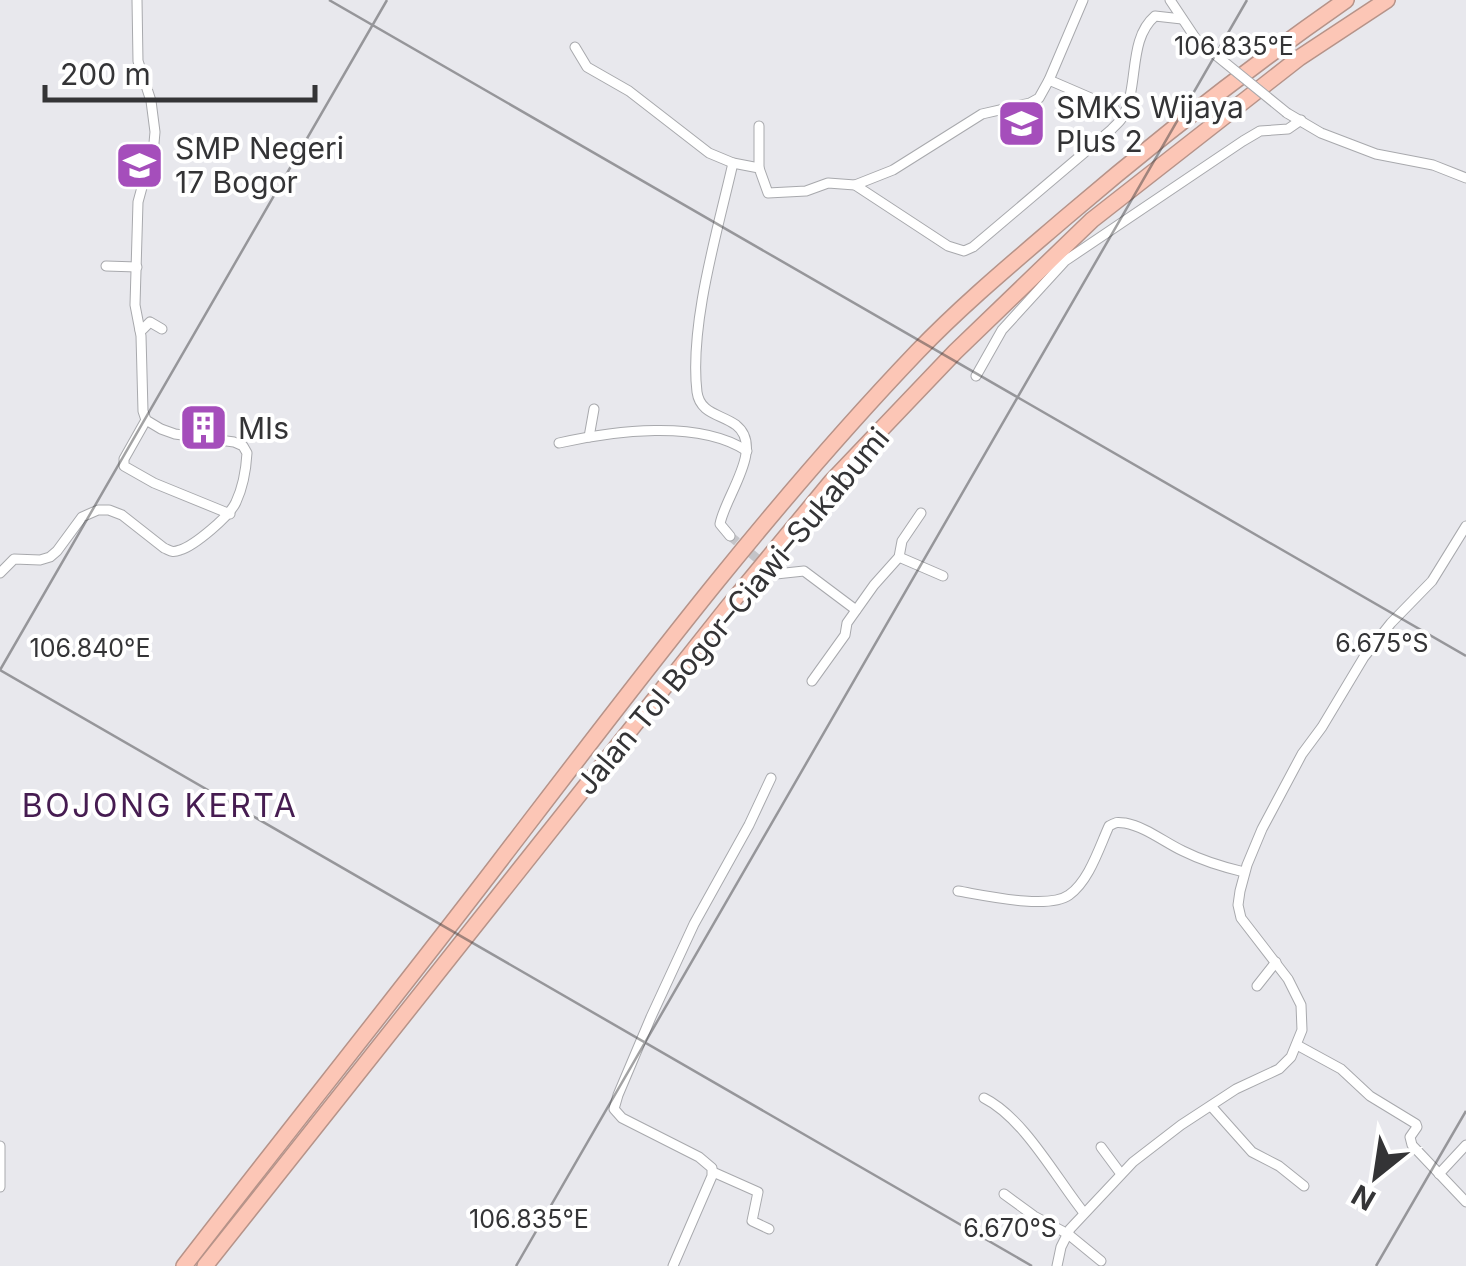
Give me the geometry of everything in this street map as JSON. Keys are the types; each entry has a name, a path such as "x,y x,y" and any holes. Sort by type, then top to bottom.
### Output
{"highway":[{"name":"Jalan Tol Bogor–Ciawi–Sukabumi","path":"184,1266 696,604 895,376 995,278 1154,142 1346,0"},
{"name":"Jalan Tol Bogor–Ciawi–Sukabumi","path":"205,1266 727,608 845,468 955,352 1092,220 1300,58 1387,0"}],"street":[{"path":"137,0 138,61 153,110 155,132 139,197 136,268 135,305 146,420 123,462 154,482 230,514"},
{"path":"759,126 759,168 765,190 770,194 806,191 828,183 855,186 880,177 982,114 1035,101 1049,80 1083,0"},
{"path":"1170,0 1196,38 1288,113 1321,132 1376,154 1433,165 1466,178"},
{"path":"855,186 948,246 964,251 973,248 1122,117 1146,24 1155,16 1182,20"},
{"path":"575,47 587,67 628,91 709,153 759,168"},
{"path":"1049,80 1114,108"},
{"path":"976,376 1002,330 1065,261 1243,141 1260,131 1288,129 1301,120"},
{"path":"730,536 720,524 721,515 746,460 744,433 707,411 698,401 696,342 733,162"},
{"path":"106,266 136,268"},
{"path":"140,330 150,322 162,329"},
{"path":"589,436 594,409"},
{"path":"0,574 14,559 40,560 54,554 77,522 93,512 109,510 122,514 171,551 188,546 230,514 244,475 247,454 243,446 175,434 146,420"},
{"path":"559,443 629,430 724,438 747,451"},
{"path":"812,681 845,636 845,626 856,610 900,557 902,542 921,514"},
{"path":"1057,1266 1068,1234 1142,1154 1236,1089 1284,1066 1291,1057 1302,1024 1300,1005 1276,962 1243,922 1240,891 1244,872 1302,754 1364,658 1388,626 1432,581 1466,526"},
{"path":"900,557 944,576"},
{"path":"776,574 804,571 856,610"},
{"path":"769,1229 752,1222 758,1192 713,1172 699,1157 622,1118 614,1109 694,924 771,778"},
{"path":"958,891 1021,901 1063,899 1082,882 1109,826 1116,823 1132,825 1212,864 1244,872"},
{"path":"1257,986 1276,962"},
{"path":"1297,1045 1342,1069 1370,1096 1416,1124 1410,1140 1466,1202"},
{"path":"984,1098 1016,1124 1084,1213"},
{"path":"1210,1106 1252,1152 1279,1166 1304,1186"},
{"path":"1439,1174 1466,1145"},
{"path":"0,1146 0,1186"},
{"path":"1101,1147 1121,1174"},
{"path":"674,1266 713,1172"},
{"path":"1004,1194 1068,1234 1102,1261"}],"tunnel":[{"path":"730,536 776,574"}],"place":[{"name":"SMKS Wijaya Plus 2","path":"1021,124"},
{"name":"SMP Negeri 17 Bogor","path":"140,165"},
{"name":"MIs","path":"203,428"}],"district":[{"name":"BOJONG KERTA","path":"160,805"}]}
